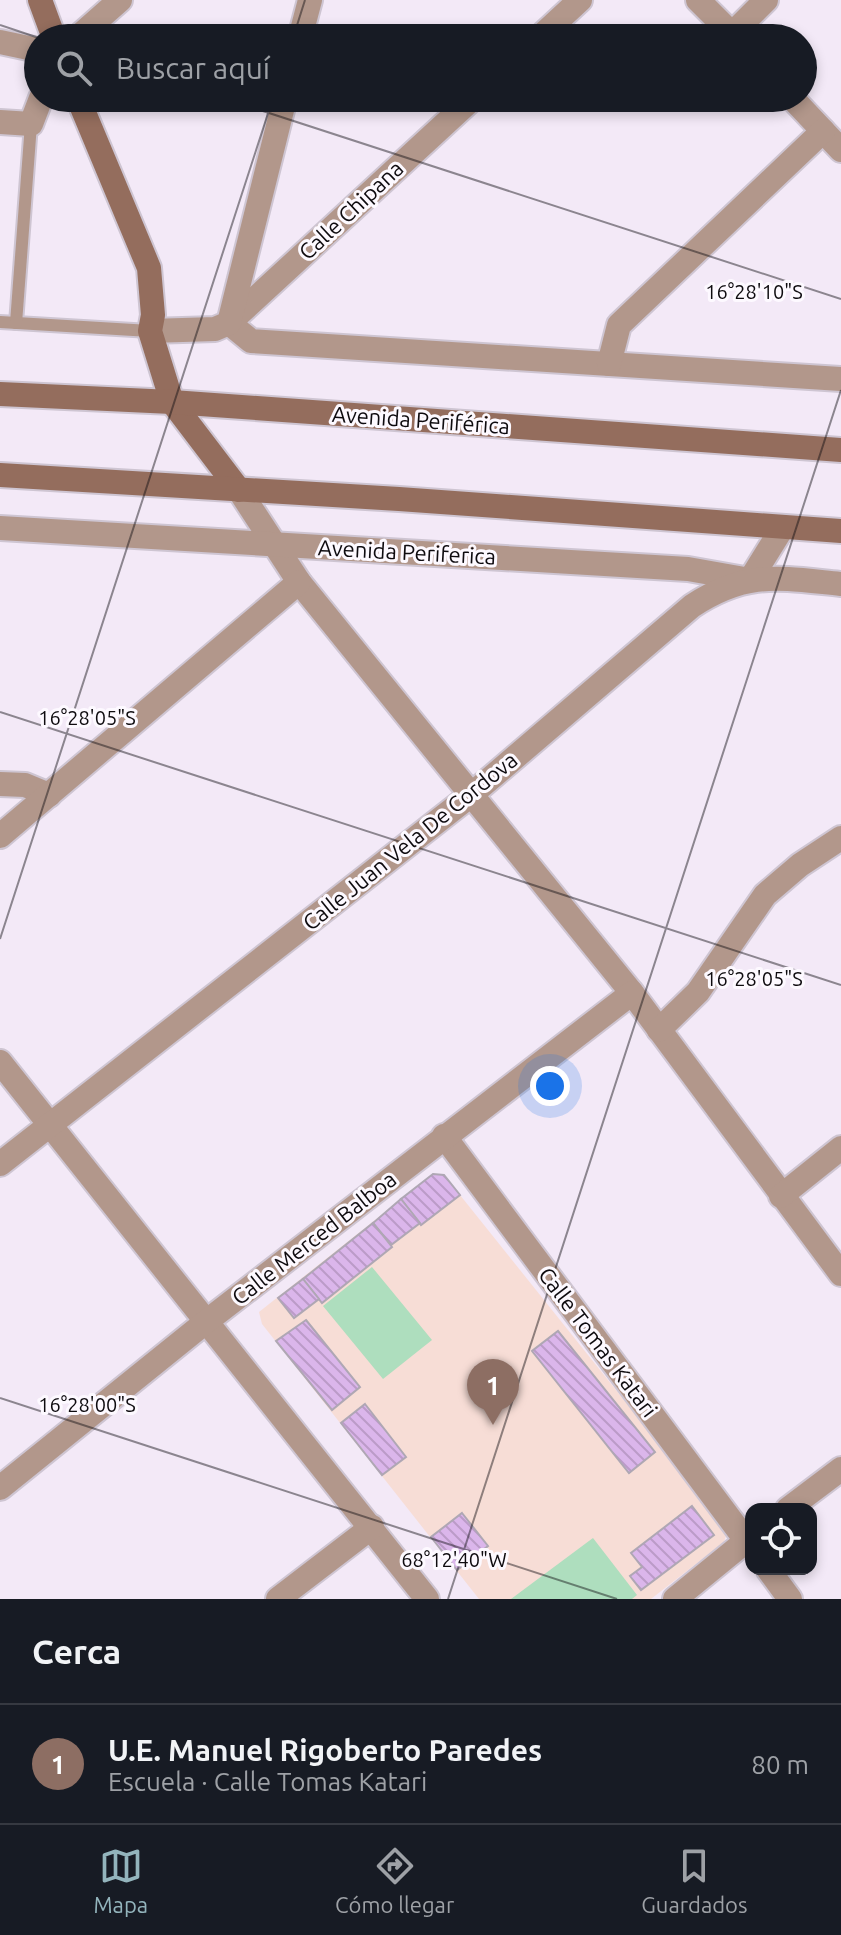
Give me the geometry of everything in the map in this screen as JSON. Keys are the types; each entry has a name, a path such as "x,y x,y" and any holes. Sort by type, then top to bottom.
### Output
{"street":[{"path":"40,0 49,24"},
{"path":"93,24 120,0"},
{"path":"304,24 310,0"},
{"path":"554,24 580,0"},
{"path":"698,0 722,24"},
{"path":"745,24 766,0"},
{"path":"0,42 24,47"},
{"path":"0,122 31,124 36,112"},
{"path":"84,112 149,268 153,315 150,331 172,402 239,490 299,582 632,993 841,1274"},
{"path":"229,323 282,112"},
{"name":"Calle Chipana","path":"229,323 458,112"},
{"path":"805,112 841,150"},
{"path":"609,364 619,325 823,131"},
{"path":"150,331 215,329 229,323"},
{"path":"229,323 251,341 841,379"},
{"name":"Avenida Periférica","path":"0,394 172,402 841,450"},
{"path":"0,475 841,531"},
{"path":"750,580 783,527"},
{"name":"Avenida Periferica","path":"0,528 688,569 750,580"},
{"name":"Calle Juan Vela De Cordova","path":"0,1164 471,795 692,606 736,582 787,579 841,584"},
{"path":"0,836 299,582"},
{"path":"0,784 25,785 49,795"},
{"path":"659,1030 698,992 765,895 800,865 841,838"},
{"name":"Calle Merced Balboa","path":"0,1488 207,1321 632,993"},
{"path":"0,1062 427,1599"},
{"name":"Calle Tomas Katari","path":"444,1136 745,1536"},
{"path":"781,1196 841,1148"},
{"path":"796,1503 841,1469"},
{"path":"278,1599 372,1527"},
{"path":"675,1599 745,1544"},
{"path":"772,1575 790,1599"}],"lane":[{"path":"16,323 31,124"},
{"path":"0,322 150,331"}],"shaded area":[{"path":"433,1174 444,1175 728,1530 724,1542 651,1599 479,1599 262,1324 259,1312"}],"green space":[{"path":"372,1267 432,1340 383,1379 323,1306"},
{"path":"593,1538 637,1595 632,1599 511,1599"}],"building":[{"path":"433,1174 444,1175 460,1195 421,1225 401,1199"},
{"path":"401,1199 420,1223 391,1245 373,1223"},
{"path":"373,1223 392,1247 322,1303 303,1279"},
{"path":"303,1279 319,1299 294,1318 278,1298"},
{"path":"306,1320 360,1387 332,1410 276,1341"},
{"path":"558,1331 655,1452 629,1473 532,1351"},
{"path":"365,1404 406,1457 382,1475 341,1423"},
{"path":"692,1506 714,1535 641,1590 630,1576 642,1567 631,1553"},
{"path":"462,1513 488,1546 457,1570 431,1537"}],"place":[{"name":"U.E. Manuel Rigoberto Paredes","path":"493,1425"}]}
